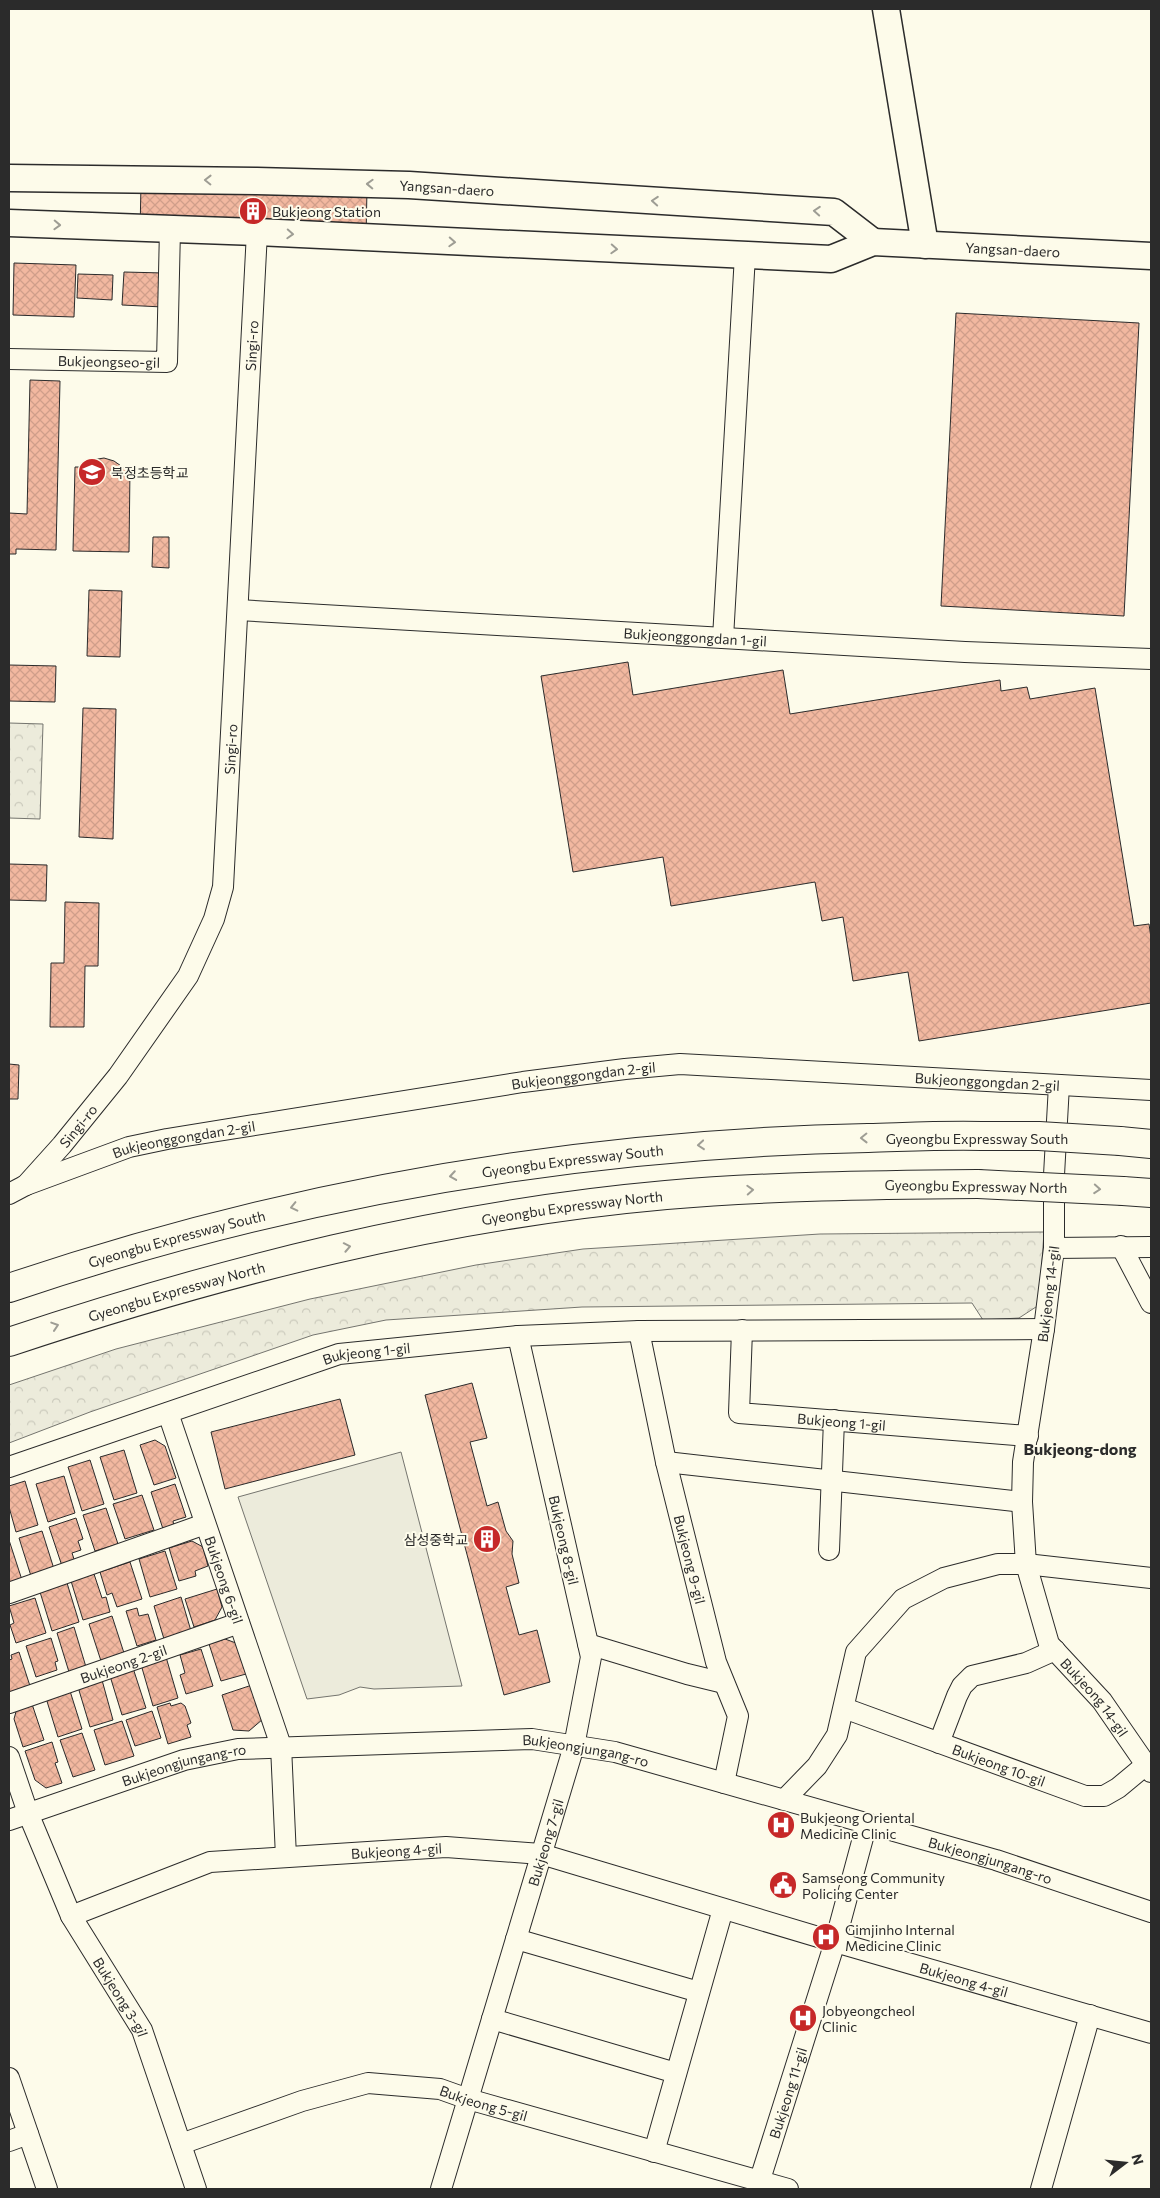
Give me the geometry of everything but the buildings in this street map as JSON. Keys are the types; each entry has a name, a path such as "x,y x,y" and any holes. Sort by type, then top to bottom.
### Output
{"highway":[{"name":"Gyeongbu Expressway South","path":"9,1288 188,1233 266,1214 346,1196 488,1170 579,1157 726,1143 982,1136 1048,1137 1151,1144"},
{"name":"Gyeongbu Expressway North","path":"9,1342 195,1284 323,1251 559,1208 666,1195 769,1189 978,1184 1151,1193"}],"main road":[{"path":"886,9 925,245"},
{"name":"Yangsan-daero","path":"9,178 409,185 834,212 873,242"},
{"name":"Yangsan-daero","path":"9,223 257,232 831,259 873,242 1151,256"}],"street":[{"name":"Bukjeongseo-gil","path":"9,359 167,362 170,229"},
{"name":"Singi-ro","path":"17,1189 62,1145 123,1068 188,976 214,919 223,887 257,232"},
{"path":"722,638 745,255"},
{"name":"Bukjeonggongdan 1-gil","path":"238,610 965,652 1151,659"},
{"name":"Bukjeonggongdan 2-gil","path":"17,1189 129,1148 167,1139 485,1088 625,1068 680,1064 1151,1090"},
{"name":"Bukjeong 14-gil","path":"1059,1085 1054,1175 1054,1248 1024,1462 1022,1502 1026,1564 1049,1644 1102,1701 1149,1768"},
{"path":"1121,1246 1151,1303"},
{"path":"1054,1248 1151,1247"},
{"name":"Bukjeong 1-gil","path":"9,1467 339,1354 518,1336 640,1331 1044,1329"},
{"name":"Bukjeong 1-gil","path":"742,1330 740,1412 1028,1436"},
{"name":"Bukjeong 9-gil","path":"640,1331 666,1462 714,1653 738,1716 724,1783"},
{"name":"Bukjeong 8-gil","path":"518,1336 591,1657 574,1746"},
{"name":"Bukjeong 6-gil","path":"168,1413 281,1746 286,1858"},
{"path":"829,1550 834,1420"},
{"path":"666,1462 1022,1502"},
{"path":"9,1593 205,1524"},
{"path":"784,1800 816,1766 837,1735 856,1652 903,1599 944,1578 998,1564 1026,1564 1151,1578"},
{"name":"Bukjeong 2-gil","path":"9,1703 239,1623"},
{"path":"588,1644 687,1674 724,1683"},
{"path":"940,1743 956,1696 962,1686 972,1676 1026,1663 1055,1650"},
{"name":"Bukjeong 10-gil","path":"844,1708 1085,1796 1104,1796 1149,1768"},
{"name":"Bukjeongjungang-ro","path":"9,1820 192,1758 238,1749 281,1746 532,1739 615,1752 996,1860 1151,1912"},
{"name":"Bukjeong 7-gil","path":"441,2189 574,1746"},
{"path":"9,1757 28,1813"},
{"name":"Bukjeong 3-gil","path":"28,1813 71,1916 142,2030 196,2189"},
{"name":"Bukjeong 11-gil","path":"758,2185 835,1942 867,1823"},
{"name":"Bukjeong 4-gil","path":"71,1916 210,1862 446,1848 541,1854 835,1942 1151,2033"},
{"path":"654,2152 723,1909"},
{"path":"516,1939 699,1992"},
{"path":"1041,2189 1090,2015"},
{"path":"492,2019 676,2073"},
{"path":"9,2078 47,2189"},
{"name":"Bukjeong 5-gil","path":"181,2144 302,2100 368,2083 440,2089 468,2099 654,2152 758,2185 788,2189"},
{"path":"9,2141 28,2134"}],"green space":[{"path":"9,723 43,724 40,819 9,818"},
{"path":"1044,1232 1039,1305 1019,1318 983,1320 972,1303 582,1307 386,1320 313,1335 90,1412 9,1443 9,1385 116,1349 310,1299 476,1265 583,1249 820,1234"},
{"path":"401,1452 462,1686 374,1689 360,1687 339,1695 307,1699 238,1497"}],"place":[{"name":"Bukjeong Station","path":"253,211"},
{"name":"북정초등학교","path":"92,472"},
{"name":"삼성중학교","path":"487,1539"},
{"name":"Bukjeong Oriental Medicine Clinic","path":"781,1825"},
{"name":"Samseong Community Policing Center","path":"783,1885"},
{"name":"Gimjinho Internal Medicine Clinic","path":"826,1937"},
{"name":"Jobyeongcheol Clinic","path":"803,2018"}],"district":[{"name":"Bukjeong-dong","path":"1080,1448"}]}
